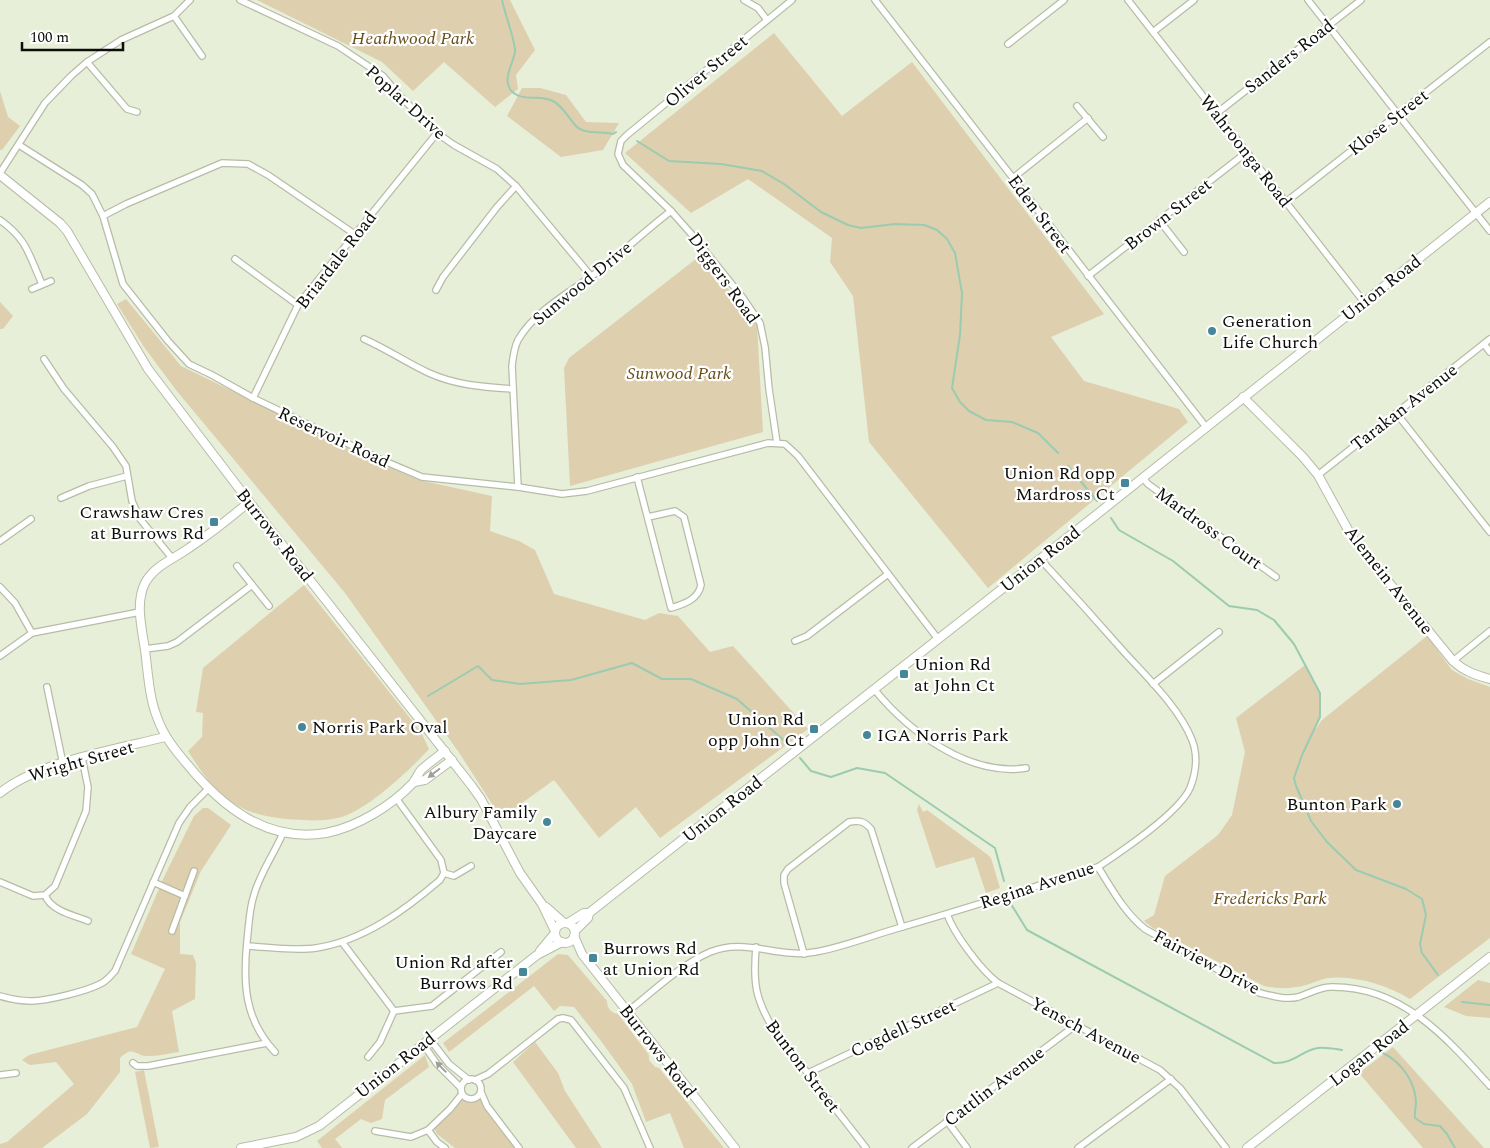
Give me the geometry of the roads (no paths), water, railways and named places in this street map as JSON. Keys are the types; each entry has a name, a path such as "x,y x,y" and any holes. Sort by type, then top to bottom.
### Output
{"main road":[{"name":"Burrows Road","path":"0,174 60,223 67,231 148,369 481,799 520,873 542,904 555,932"},
{"name":"Union Road","path":"566,923 584,913 589,913 1143,478 1490,202"},
{"name":"Alemein Avenue","path":"1243,397 1303,457 1318,475 1352,537 1452,661 1471,674 1490,679"},
{"path":"250,502 193,546 157,568 145,583 140,612 156,716 165,737 208,789 235,812 256,823 283,833 312,834 345,828 358,823 396,798 414,782 420,772 444,751"},
{"name":"Wright Street","path":"0,793 32,773 165,737"},
{"path":"414,782 425,780 452,760"},
{"name":"Burrows Road","path":"542,904 566,923"},
{"name":"Union Road","path":"574,934 588,918 589,913"},
{"path":"566,923 572,926 574,934 571,940 564,942 557,939 555,932 558,926 566,923"},
{"name":"Union Road","path":"537,955 555,932"},
{"name":"Burrows Road","path":"574,934 582,954 735,1148"},
{"name":"Union Road","path":"241,1148 296,1137 312,1130 537,955 564,942"},
{"name":"Burrows Road","path":"564,942 582,954"},
{"name":"Logan Road","path":"1248,1148 1490,957"}],"street":[{"path":"0,174 45,103 70,76 87,62 121,40 174,16 190,0"},
{"name":"Poplar Drive","path":"240,0 338,46 383,76 437,133 497,170 516,186 591,276"},
{"path":"744,0 758,8 768,20"},
{"name":"Oliver Street","path":"621,141 792,0"},
{"path":"1008,44 1064,0"},
{"name":"Wahroonga Road","path":"1128,0 1364,302"},
{"path":"1153,32 1194,0"},
{"path":"1308,0 1490,231"},
{"name":"Sanders Road","path":"1217,113 1361,0"},
{"name":"Eden Street","path":"877,1 1206,428"},
{"path":"174,16 202,56"},
{"name":"Klose Street","path":"1286,202 1490,42"},
{"path":"87,62 127,109 137,112"},
{"path":"1077,106 1103,137"},
{"path":"1013,178 1088,118"},
{"name":"Briardale Road","path":"253,398 298,305 437,133"},
{"name":"Diggers Road","path":"621,141 618,154 619,159 671,210 743,298 760,323 765,347 777,443"},
{"name":"Reservoir Road","path":"19,145 82,185 92,194 99,204 123,284 168,342 189,364 253,398 382,460 422,477 518,487 562,494 587,491 768,443 777,443"},
{"name":"Brown Street","path":"1088,276 1247,152"},
{"path":"103,216 126,204 222,163 248,164 268,175 356,235"},
{"path":"436,290 443,277 497,207 516,186"},
{"name":"Sunwood Drive","path":"518,487 512,366 513,352 518,340 540,316 671,210"},
{"path":"0,220 24,242 42,284"},
{"path":"1159,220 1184,252"},
{"path":"235,259 298,305"},
{"path":"32,289 51,280"},
{"path":"364,339 381,346 431,374 466,385 512,389"},
{"name":"Tarakan Avenue","path":"1318,475 1490,340"},
{"path":"1484,344 1490,352"},
{"path":"44,359 64,389 113,447 126,466 132,501 140,520 172,558"},
{"path":"1397,414 1490,532"},
{"path":"777,443 785,444 798,456 938,639"},
{"path":"61,498 89,486 127,476"},
{"path":"637,477 671,608 686,604 700,591 701,585 684,517 675,511 648,517"},
{"name":"Mardross Court","path":"1143,478 1148,484 1276,578"},
{"path":"0,541 31,520"},
{"name":"Regina Avenue","path":"627,1012 683,968 711,952 735,946 804,954 947,914 1098,867 1120,853 1174,810 1189,790 1196,768 1193,742 1184,723 1153,684 1040,559"},
{"path":"237,566 269,606"},
{"path":"794,641 808,636 888,574"},
{"path":"145,649 168,646 178,642 252,585"},
{"path":"0,587 15,603 32,633"},
{"path":"0,656 32,633 140,612"},
{"path":"1452,661 1490,631"},
{"path":"1153,684 1218,632"},
{"path":"47,688 63,764"},
{"path":"874,689 907,724 926,739 949,751 990,767 1012,770 1026,768"},
{"path":"0,882 33,896 44,894 55,886 86,812 88,787 82,758"},
{"path":"0,996 12,1000 34,1002 78,992 108,979 115,971 179,823 190,807 208,789"},
{"path":"247,946 316,948 342,942 400,911 440,880 444,873 441,860 396,798"},
{"path":"804,954 784,883 784,875 788,869 849,822 866,822 871,829 902,927"},
{"path":"275,1052 255,1024 249,1007 245,976 250,910 254,894 283,833"},
{"path":"444,873 454,876 470,866"},
{"name":"Fairview Drive","path":"1098,867 1118,899 1145,929 1260,992 1276,997 1296,998 1329,986 1375,992 1409,1009 1453,1044 1490,1086"},
{"path":"172,931 194,871"},
{"path":"153,882 185,896"},
{"path":"44,894 47,901 52,905 88,921"},
{"name":"Yensch Avenue","path":"947,914 951,926 990,977 998,984 1160,1070 1171,1079 1226,1148"},
{"path":"342,942 394,1011"},
{"name":"Bunton Street","path":"756,947 754,968 756,989 762,1011 774,1030 866,1148"},
{"path":"394,1011 432,1006 501,952"},
{"name":"Cogdell Street","path":"808,1073 998,984"},
{"path":"368,1057 380,1042 394,1011"},
{"path":"375,1131 411,1136 428,1130 450,1109 462,1091 464,1083 488,1074 563,1018 571,1020 624,1088 650,1148"},
{"name":"Cattlin Avenue","path":"912,1148 1076,1025"},
{"path":"426,1041 449,1064 472,1080 481,1089 487,1106 519,1148"},
{"path":"426,1041 437,1064 462,1091 471,1099 487,1106"},
{"path":"133,1063 138,1066 148,1066 267,1043"},
{"path":"0,1075 16,1073"},
{"path":"450,1109 477,1098 488,1074"},
{"path":"1078,1148 1171,1079"},
{"path":"947,1121 967,1148"},
{"path":"428,1130 437,1142 445,1148"}],"waterway":[{"path":"502,0 515,48 508,76 510,89 519,96 548,99 557,103 576,126 584,131 613,134 616,132"},
{"path":"637,141 669,161 721,164 762,171 784,184 821,212 848,225 861,228 895,224 924,225 937,230 947,239 955,253 962,293 960,335 952,388 960,402 969,411 986,420 1012,422 1038,433 1058,453"},
{"path":"1068,466 1097,501"},
{"path":"1111,518 1119,530 1173,561 1229,606 1257,610 1274,620 1294,644 1320,693 1320,717 1302,755 1294,778 1311,821 1327,842 1356,870 1406,889 1422,899 1426,915 1420,944 1422,953 1438,975"},
{"path":"428,696 478,666 492,680 520,684 571,680 632,663 662,679 691,679 737,699 790,746"},
{"path":"800,758 811,771 831,777 857,768 885,773 995,848 1004,881"},
{"path":"1011,904 1027,930 1274,1063 1287,1061 1312,1049 1342,1050"},
{"path":"1462,1002 1490,1005"},
{"path":"1383,1053 1396,1062 1410,1080 1415,1094 1415,1118 1424,1124 1440,1126 1455,1148"}],"place":[{"name":"Generation Life Church","path":"1212,331"},
{"name":"Union Rd opp Mardross Ct","path":"1125,483"},
{"name":"Crawshaw Cres at Burrows Rd","path":"214,522"},
{"name":"Union Rd at John Ct","path":"904,674"},
{"name":"Norris Park Oval","path":"302,727"},
{"name":"Union Rd opp John Ct","path":"814,729"},
{"name":"IGA Norris Park","path":"867,735"},
{"name":"Bunton Park","path":"1397,804"},
{"name":"Albury Family Daycare","path":"547,822"},
{"name":"Burrows Rd at Union Rd","path":"593,958"},
{"name":"Union Rd after Burrows Rd","path":"523,972"}],"park label":[{"name":"Heathwood Park","path":"413,38"},
{"name":"Sunwood Park","path":"679,373"},
{"name":"Fredericks Park","path":"1270,898"}]}
